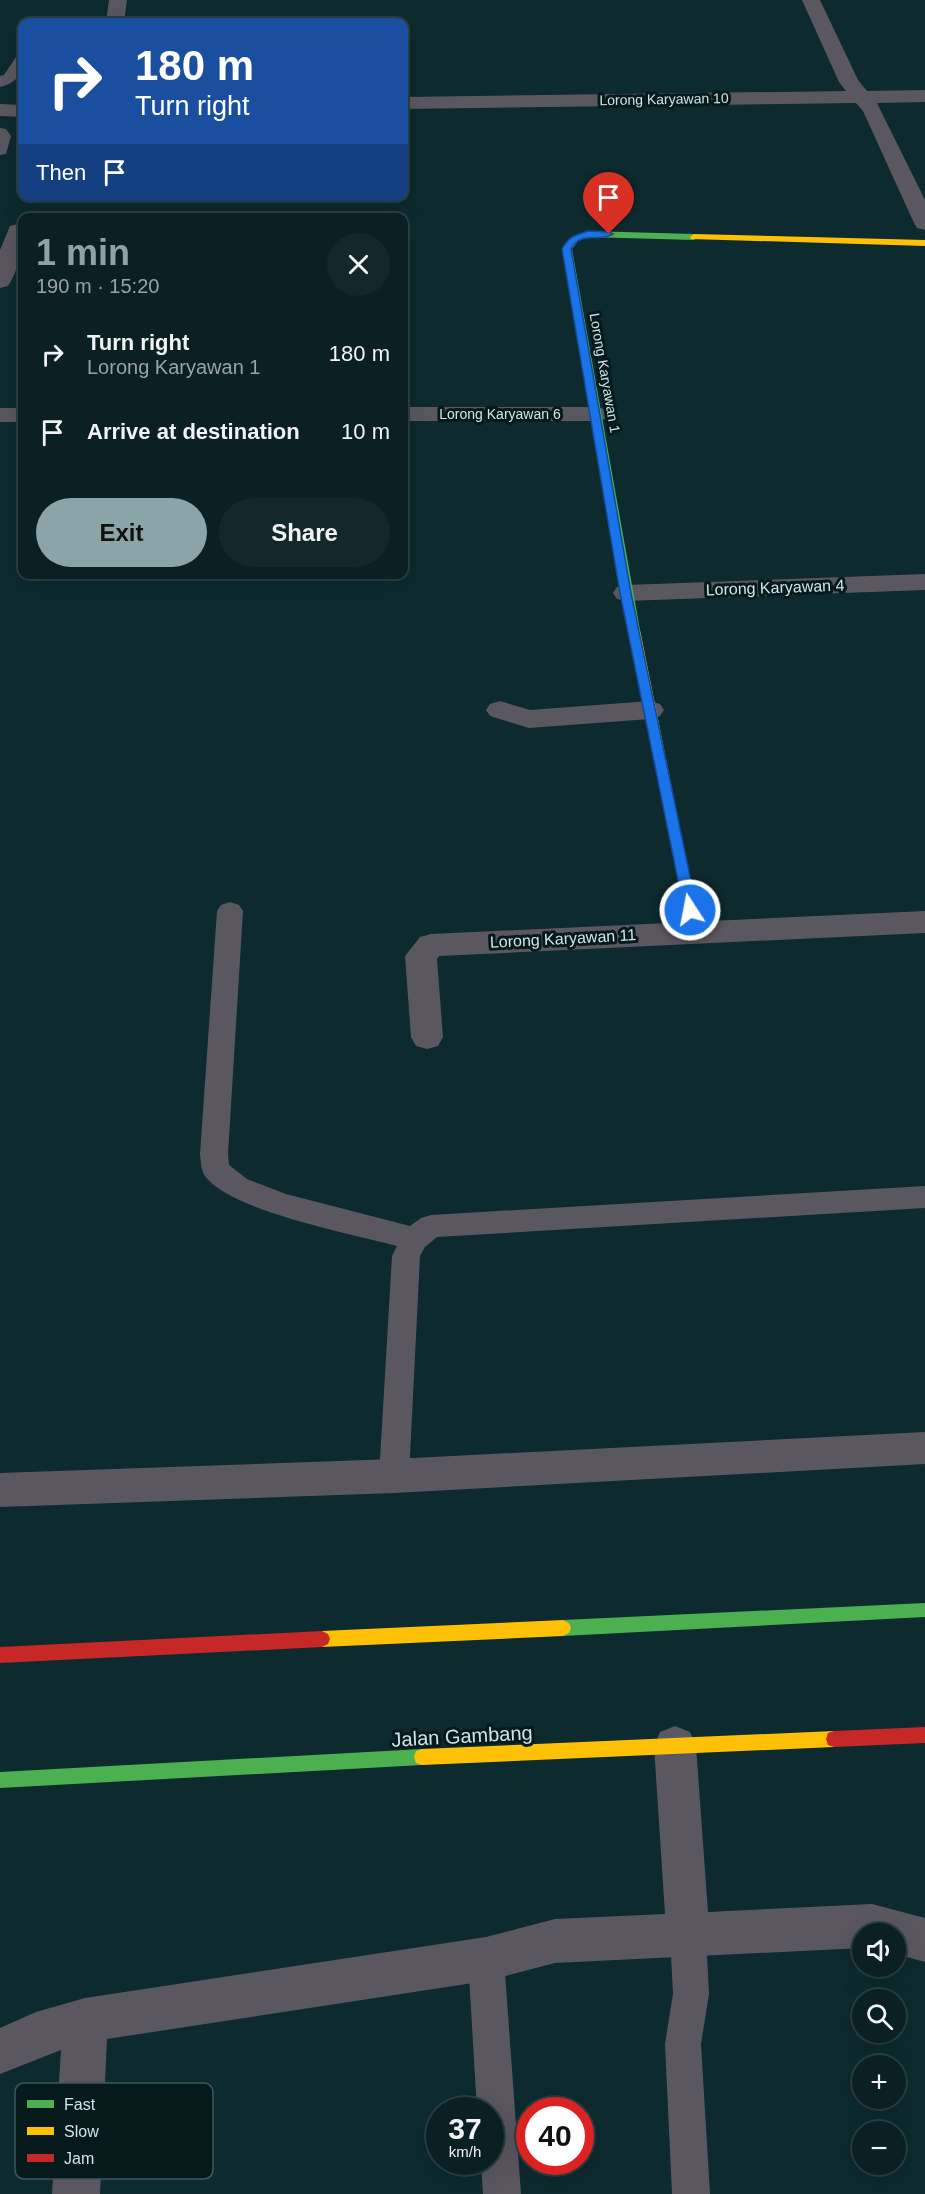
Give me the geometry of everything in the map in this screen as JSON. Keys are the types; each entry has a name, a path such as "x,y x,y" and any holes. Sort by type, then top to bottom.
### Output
{"main road":[{"name":"Lorong Karyawan 1","path":"695,932 626,593 567,249 576,237 599,234 925,243"},
{"path":"0,1655 925,1610"},
{"name":"Jalan Gambang","path":"0,1780 362,1760 925,1735"}],"street":[{"path":"116,18 118,0"},
{"path":"811,0 849,82 872,109 925,223"},
{"name":"Lorong Karyawan 10","path":"408,103 925,96"},
{"path":"0,110 18,111"},
{"path":"0,281 18,231"},
{"name":"Lorong Karyawan 6","path":"408,414 596,414"},
{"path":"0,415 18,415"},
{"name":"Lorong Karyawan 4","path":"626,593 925,582"},
{"path":"500,710 529,719 650,710"},
{"name":"Lorong Karyawan 11","path":"427,1037 421,956 431,945 925,922"},
{"path":"0,1490 394,1476 925,1448"},
{"path":"675,1746 688,1935"},
{"path":"0,2051 36,2035 85,2020 486,1959 555,1941 872,1926 925,1940"},
{"path":"82,2083 85,2020"},
{"path":"76,2194 77,2179"}],"lane":[{"path":"0,82 10,78 18,66"},
{"path":"0,133 3,136 0,150"},
{"path":"230,911 214,1154 216,1170 237,1188 282,1204 414,1239"},
{"path":"394,1476 406,1256 414,1239 430,1226 925,1197"},
{"path":"688,1935 691,1994 683,2044 691,2194"},
{"path":"486,1959 502,2194"}],"traffic: fast":[{"path":"634,630 567,249 575,239 588,234 694,237"},
{"path":"563,1628 925,1610"},
{"path":"0,1780 422,1757"}],"traffic: slow":[{"path":"694,237 925,243"},
{"path":"634,630 695,932"},
{"path":"322,1639 563,1628"},
{"path":"422,1757 834,1739"}],"traffic: jam":[{"path":"0,1655 322,1639"},
{"path":"834,1739 925,1735"}],"route":[{"path":"609,234 588,234 576,237 567,249 626,593 690,910"}]}
